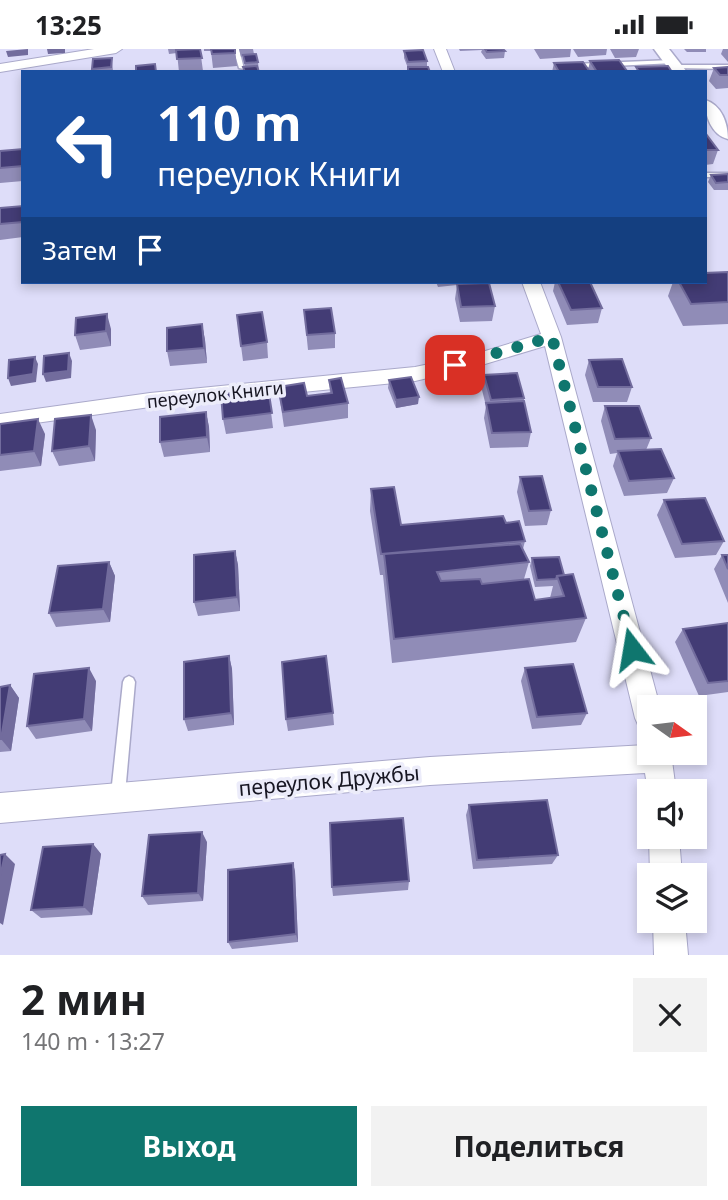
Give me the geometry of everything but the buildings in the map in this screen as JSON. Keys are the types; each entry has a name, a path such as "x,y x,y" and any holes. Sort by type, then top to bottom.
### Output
{"street":[{"path":"0,68 116,49"},
{"path":"440,49 448,70"},
{"path":"661,49 676,67"},
{"path":"707,108 728,134"},
{"path":"532,284 552,337 643,695"},
{"name":"переулок Книги","path":"0,421 150,400 415,374 475,361 552,337"},
{"name":"переулок Дружбы","path":"0,808 430,771 637,756"},
{"path":"670,933 671,955"}],"lane":[{"path":"236,49 242,68"},
{"path":"566,66 728,67"},
{"path":"707,175 728,174"},
{"path":"118,797 129,682"}],"route":[{"path":"455,365 552,337 632,649"}]}
